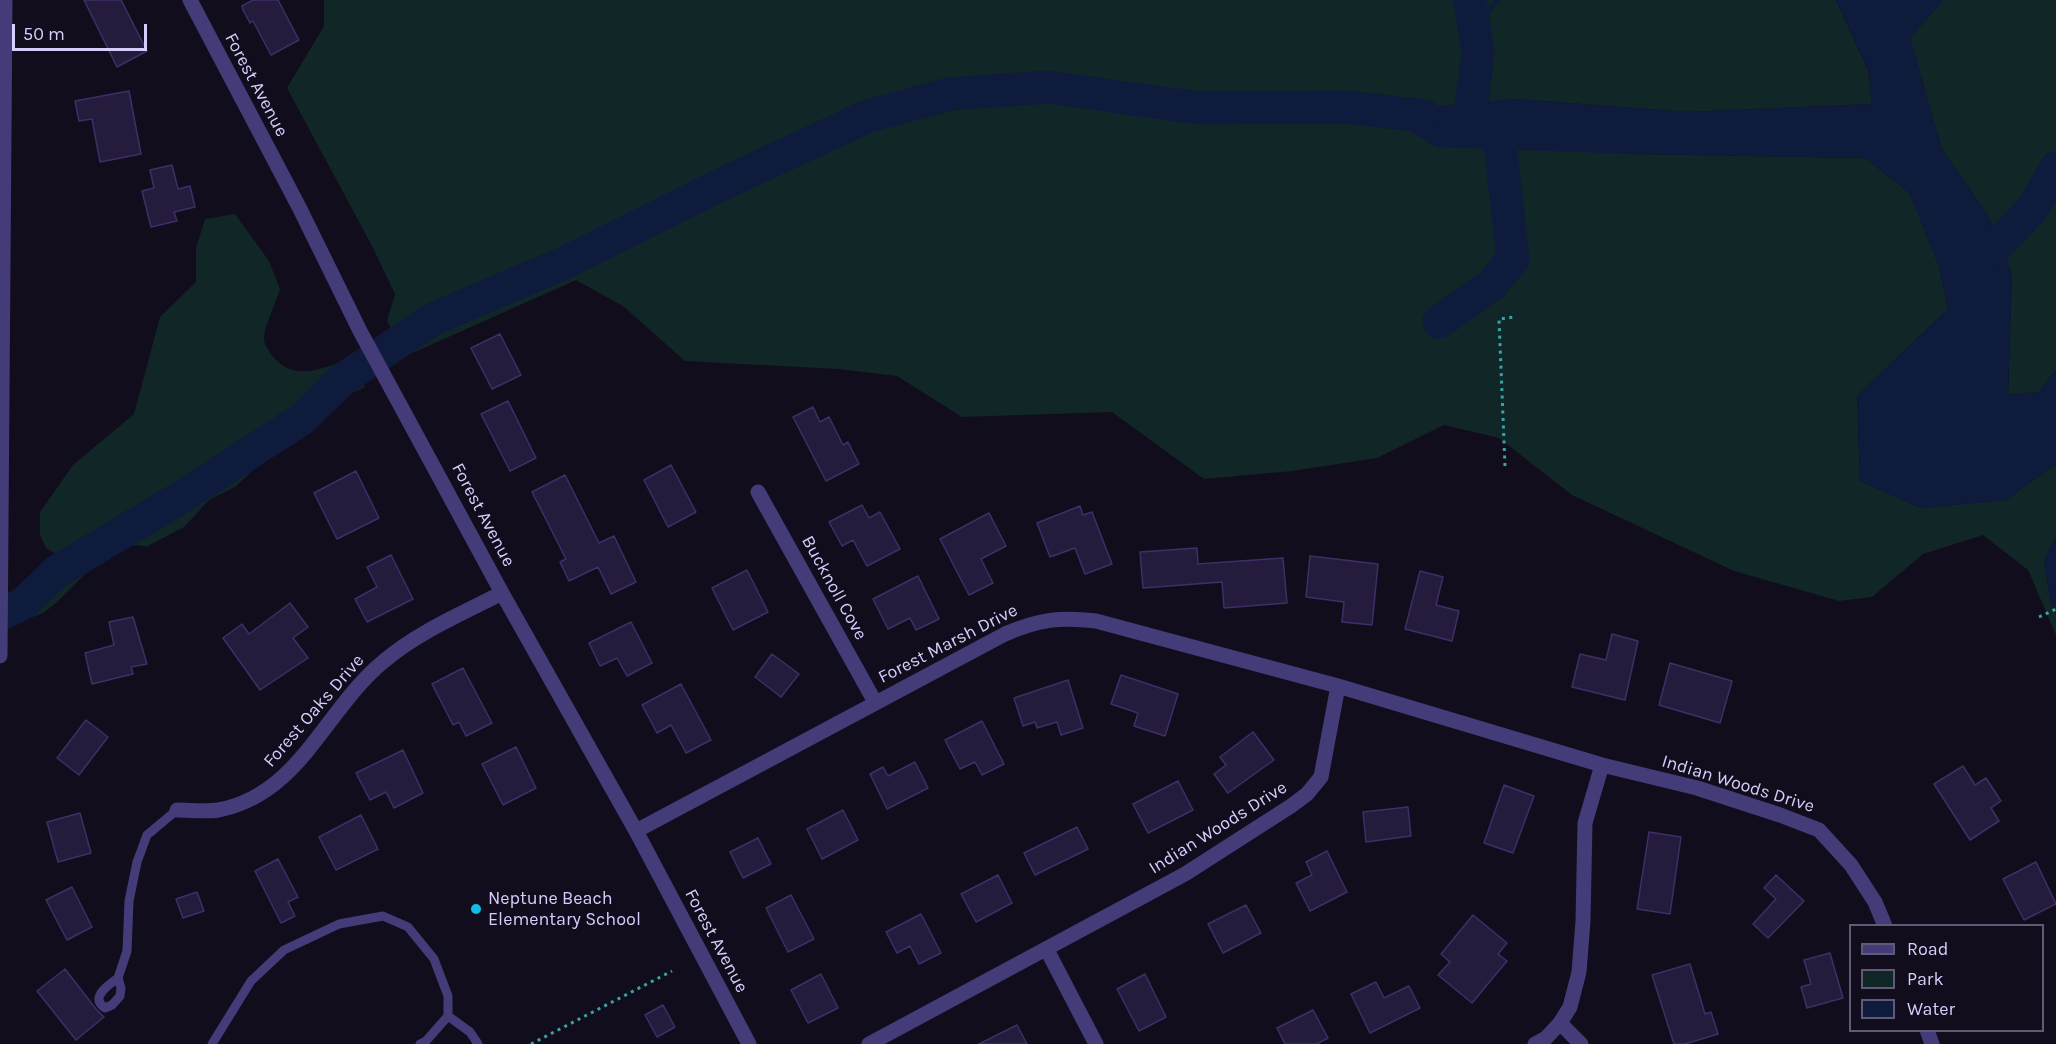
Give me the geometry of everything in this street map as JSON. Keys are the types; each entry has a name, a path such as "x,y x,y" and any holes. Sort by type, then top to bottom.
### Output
{"street":[{"path":"0,656 5,0"},
{"name":"Forest Avenue","path":"190,0 299,207 360,331 502,593 636,831 749,1044"},
{"name":"Bucknoll Cove","path":"758,492 875,702"},
{"name":"Forest Oaks Drive","path":"177,810 217,810 248,802 276,784 301,761 344,703 384,660 417,638 502,593"},
{"name":"Forest Marsh Drive","path":"636,831 875,702 1029,623 1063,618 1096,621 1338,686"},
{"name":"Indian Woods Drive","path":"869,1044 1185,874 1307,794 1321,777 1338,686 1602,765 1697,788 1819,830 1851,865 1875,902 1884,924"},
{"path":"1535,1044 1545,1038 1560,1023 1570,1006 1579,972 1583,921 1585,823 1602,765"},
{"path":"1047,950 1096,1044"},
{"path":"1560,1023 1581,1044"}],"lane":[{"path":"118,978 127,951 129,901 137,862 147,835 177,810"},
{"path":"212,1044 251,981 284,950 339,924 383,916 408,927 434,959 448,996 448,1016 426,1041 420,1044"},
{"path":"448,1016 470,1032 478,1044"}],"path":[{"path":"1505,466 1499,319 1515,317"},
{"path":"2039,617 2056,609"},
{"path":"531,1044 672,971"}],"green space":[{"path":"324,0 1836,0 1868,70 1872,104 1688,112 1514,99 1637,154 1865,158 1910,193 1939,266 1948,309 1857,396 1860,481 1921,508 2006,500 2056,464 2056,537 2044,560 2051,604 2056,613 2056,635 2028,570 1983,535 1923,554 1872,597 1839,601 1734,571 1572,495 1499,438 1444,425 1377,458 1292,471 1204,479 1112,412 962,417 897,376 838,369 685,361 623,306 576,280 406,356 387,321 395,294 372,246 287,88 324,26"},
{"path":"1943,0 2056,0 2056,370 2039,392 2008,395 2012,274 1988,215 1942,150 1910,38"},
{"path":"235,214 269,261 280,289 264,337 271,354 289,369 299,371 319,369 351,358 365,387 328,404 318,424 302,438 271,454 235,487 209,500 184,527 146,547 132,546 119,549 105,557 46,611 20,621 21,585 58,555 46,548 40,535 40,512 73,465 134,414 160,317 196,282 196,248 205,219"}],"water":[{"path":"1836,0 1943,0 1910,38 1942,150 1988,215 2012,274 2008,395 2039,392 2056,370 2056,464 2006,500 1921,508 1860,481 1857,396 1948,309 1939,266 1910,193 1865,158 1637,154 1436,147 1379,111 1514,99 1688,112 1872,104 1868,69"},
{"path":"2056,537 2056,613 2051,604 2044,560"}],"building":[{"path":"84,0 121,0 147,51 117,67"},
{"path":"253,0 278,0 299,40 271,55 253,21 250,23 243,10 242,6"},
{"path":"129,91 141,154 100,162 92,119 79,121 75,101"},
{"path":"172,165 178,189 190,186 195,207 174,212 177,221 151,227 142,191 154,188 150,170"},
{"path":"500,334 521,375 492,389 471,348"},
{"path":"508,401 536,458 510,471 481,414"},
{"path":"813,407 820,422 829,417 843,445 848,442 859,464 826,481 793,417"},
{"path":"671,465 696,512 668,527 644,480"},
{"path":"356,471 379,518 337,539 314,493"},
{"path":"565,475 599,543 614,536 636,582 611,594 598,567 569,581 560,562 566,559 532,492"},
{"path":"862,505 869,518 880,512 900,549 867,566 853,540 842,546 829,522"},
{"path":"1080,506 1083,515 1092,512 1112,564 1085,574 1075,548 1050,557 1037,523"},
{"path":"989,513 1006,546 981,559 993,583 969,595 940,539"},
{"path":"1197,548 1198,564 1283,558 1287,603 1224,608 1222,582 1143,588 1140,552"},
{"path":"391,555 413,599 367,622 355,599 377,587 367,567"},
{"path":"1310,556 1378,564 1372,625 1342,622 1344,602 1306,597"},
{"path":"747,570 768,612 733,630 712,588"},
{"path":"1420,571 1443,577 1436,605 1459,611 1452,641 1405,629"},
{"path":"918,576 939,619 916,630 910,618 888,629 873,599"},
{"path":"290,603 308,627 293,638 308,658 260,690 223,638 242,624 249,634"},
{"path":"133,617 147,664 131,667 133,674 92,684 85,653 114,645 109,622"},
{"path":"631,622 652,663 627,676 617,658 600,666 589,643"},
{"path":"1612,634 1638,641 1625,700 1572,687 1580,654 1606,660"},
{"path":"772,654 799,674 781,697 755,677"},
{"path":"1670,663 1732,681 1720,723 1659,705"},
{"path":"463,668 492,723 466,736 459,722 453,725 432,684"},
{"path":"1121,675 1178,694 1165,736 1134,726 1138,713 1111,704"},
{"path":"1068,680 1083,728 1061,735 1057,722 1037,728 1035,722 1023,726 1014,698"},
{"path":"681,684 711,740 686,753 671,725 657,733 642,705"},
{"path":"86,720 108,737 79,775 57,758"},
{"path":"982,721 1004,764 982,775 975,762 960,769 945,740"},
{"path":"1253,732 1274,760 1228,793 1214,774 1226,765 1220,757"},
{"path":"516,747 536,788 503,805 482,764"},
{"path":"403,750 423,793 394,808 386,792 370,800 356,773"},
{"path":"915,762 928,788 887,809 870,774 883,767 888,776"},
{"path":"1963,766 1975,785 1986,778 2001,801 1991,808 1999,821 1970,840 1934,784"},
{"path":"1178,781 1193,810 1148,833 1133,804"},
{"path":"1504,785 1534,796 1513,853 1484,843"},
{"path":"1408,807 1411,836 1366,842 1363,812"},
{"path":"843,810 858,840 822,859 807,829"},
{"path":"80,813 91,853 58,862 47,822"},
{"path":"361,815 378,849 336,870 319,837"},
{"path":"1077,827 1088,849 1035,875 1024,853"},
{"path":"1649,832 1681,837 1670,914 1637,909"},
{"path":"758,838 771,864 743,878 730,852"},
{"path":"1327,851 1347,892 1310,911 1296,883 1312,875 1306,862"},
{"path":"278,859 298,897 288,902 295,916 281,923 255,871"},
{"path":"2036,862 2056,904 2024,920 2003,879"},
{"path":"998,875 1012,903 976,922 961,894"},
{"path":"1776,875 1804,901 1768,938 1753,924 1776,899 1764,888"},
{"path":"72,887 92,927 67,940 46,900"},
{"path":"197,892 204,911 183,918 176,899"},
{"path":"791,895 814,939 788,952 766,908"},
{"path":"1246,905 1261,933 1223,953 1208,924"},
{"path":"921,914 941,953 919,964 910,946 897,953 886,932"},
{"path":"1473,915 1507,943 1498,954 1507,961 1472,1003 1438,975 1450,962 1441,954"},
{"path":"1830,953 1843,998 1807,1008 1801,987 1811,984 1804,960"},
{"path":"1690,964 1705,1014 1711,1012 1718,1034 1685,1044 1674,1044 1652,975"},
{"path":"65,969 104,1017 76,1040 37,991"},
{"path":"821,974 838,1008 808,1023 791,990"},
{"path":"1145,974 1166,1017 1139,1031 1117,989"},
{"path":"1376,982 1384,998 1409,986 1420,1008 1370,1033 1351,994"},
{"path":"663,1005 675,1027 657,1037 645,1015"},
{"path":"1313,1010 1328,1038 1317,1044 1285,1044 1277,1028"},
{"path":"1017,1025 1027,1044 979,1044"}],"waterway":[{"path":"1469,122 1478,53 1470,0"},
{"path":"1474,26 1498,0"},
{"path":"0,615 24,603 56,572 180,498 302,419 343,379 433,319 562,264 718,186 868,116 950,94 1047,87 1199,108 1345,107 1424,116"},
{"path":"1439,322 1491,285 1513,260 1498,124"},
{"path":"1982,261 2032,209 2056,168"}],"place":[{"name":"Neptune Beach Elementary School","path":"476,909"}]}
